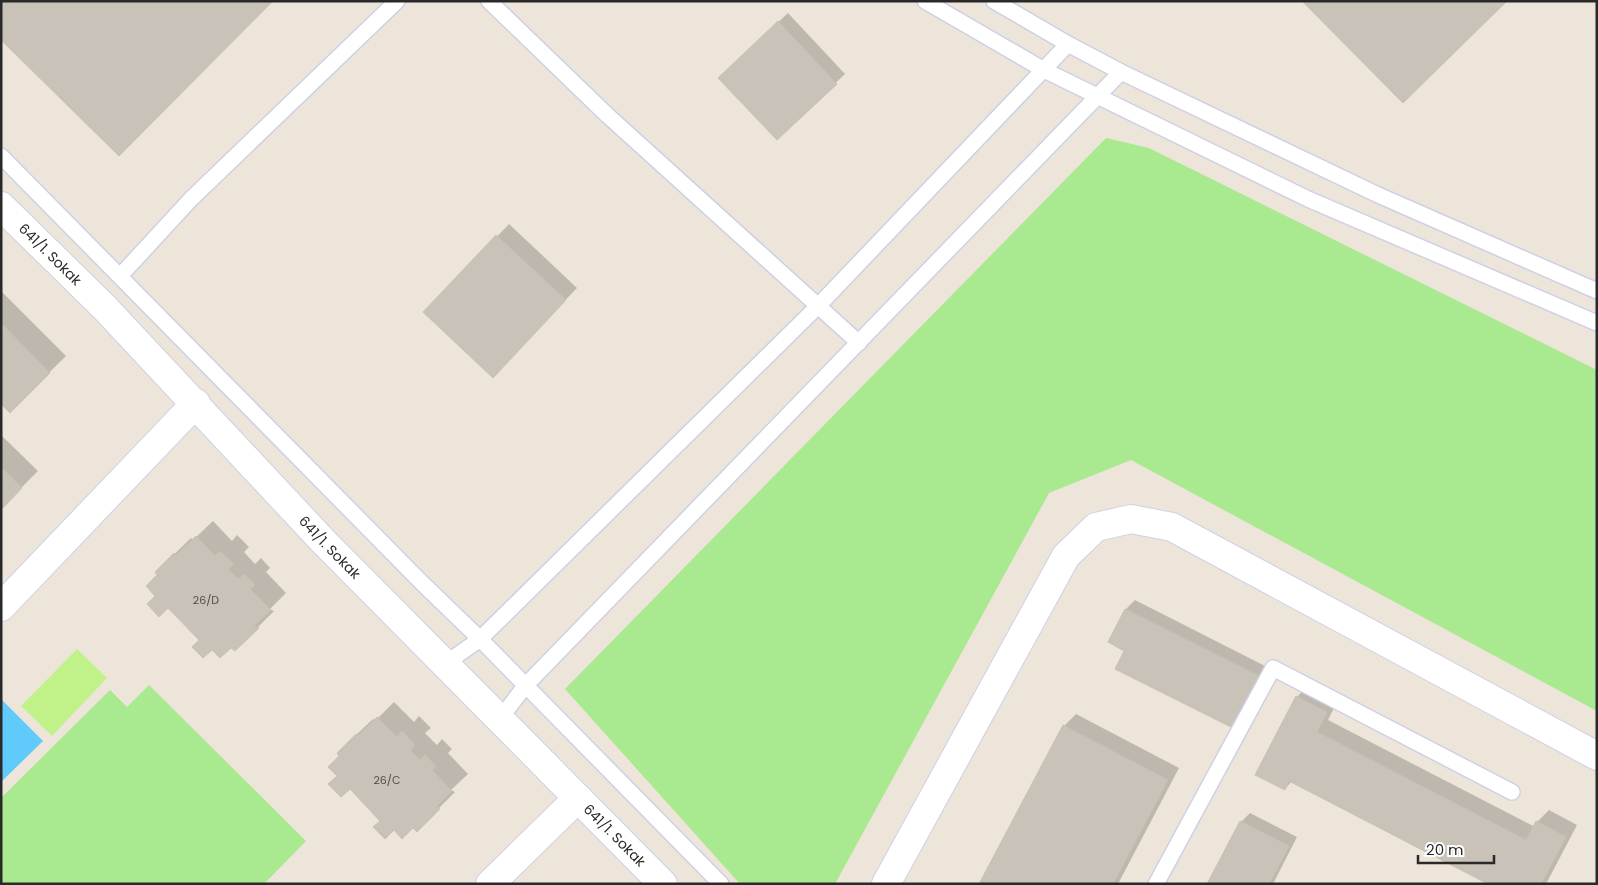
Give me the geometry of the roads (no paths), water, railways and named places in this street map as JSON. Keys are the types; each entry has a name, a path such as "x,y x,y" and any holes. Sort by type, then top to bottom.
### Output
{"street":[{"name":"641/1. Sokak","path":"1,206 105,308 196,403 322,540 663,884"},
{"path":"1,607 196,403"},
{"path":"886,884 1066,556 1096,527 1131,519 1172,527 1597,756"},
{"path":"490,884 578,798"}],"lane":[{"path":"120,276 191,200 396,1"},
{"path":"489,1 606,114 819,305 858,343"},
{"path":"925,1 1044,70 1308,200 1597,323"},
{"path":"994,1 1121,72 1376,194 1597,291"},
{"path":"446,664 480,639 819,305 1068,44"},
{"path":"500,720 525,686 1121,72"},
{"path":"1,156 721,884"},
{"path":"1156,884 1273,668 1512,792"}],"water":[{"path":"1,699 43,741 1,782"}]}
